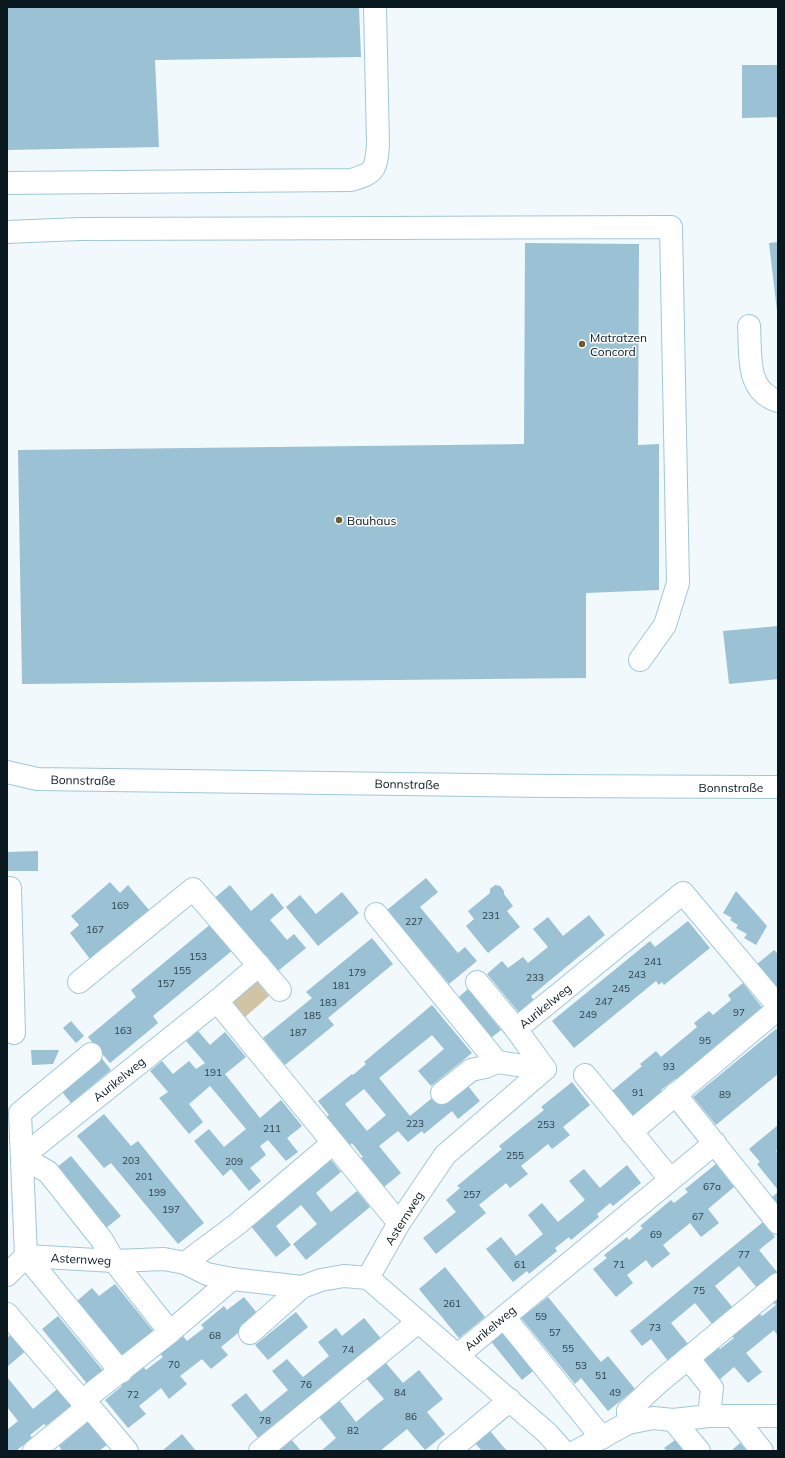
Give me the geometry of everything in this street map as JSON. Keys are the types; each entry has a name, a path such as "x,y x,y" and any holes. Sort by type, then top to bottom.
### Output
{"street":[{"path":"7,183 351,180 365,176 373,170 377,162 375,7"},
{"path":"7,232 79,229 671,227 678,583 665,625 640,660"},
{"path":"749,326 752,372 756,385 763,394 778,401"},
{"name":"Bonnstraße","path":"7,772 36,779 549,786 778,787"},
{"name":"Bonnstraße","path":"7,787 36,779"},
{"path":"7,888 10,888 14,1033"},
{"path":"79,982 193,889 280,990"},
{"name":"Aurikelweg","path":"545,1069 516,1029 683,893 778,1006"},
{"path":"376,914 497,1062"},
{"name":"Aurikelweg","path":"22,1157 217,1001 259,965"},
{"path":"477,982 516,1029"},
{"path":"217,1001 399,1223"},
{"path":"631,1132 778,1009"},
{"path":"91,1054 20,1113 26,1256 121,1372"},
{"path":"442,1093 471,1070 486,1067 497,1062 545,1069"},
{"name":"Asternweg","path":"26,1256 114,1261 164,1259 185,1263 207,1274 232,1279 302,1287 321,1280 344,1276 368,1278 399,1223 445,1155 545,1069"},
{"path":"585,1075 670,1179"},
{"path":"675,1094 778,1223"},
{"path":"185,1263 236,1225 332,1143"},
{"name":"Aurikelweg","path":"458,1355 715,1143"},
{"path":"22,1157 48,1172 102,1240 114,1261 170,1332"},
{"path":"7,1275 26,1256"},
{"name":"Aurikelweg","path":"368,1278 510,1400 547,1433 563,1451"},
{"path":"34,1451 121,1372 232,1279"},
{"path":"628,1423 628,1411 688,1358 778,1284"},
{"path":"250,1333 302,1287"},
{"path":"7,1314 127,1451"},
{"path":"504,1317 602,1438"},
{"path":"260,1451 418,1322"},
{"path":"688,1358 712,1388 709,1416"},
{"path":"457,1448 510,1400"},
{"path":"577,1451 628,1423 653,1418 673,1420 709,1416 778,1416"},
{"path":"735,1417 762,1451"},
{"path":"673,1420 699,1451"}],"shaded area":[{"path":"252,975 269,996 237,1024 219,1003"}],"building":[{"path":"7,7 359,7 361,57 155,60 159,147 7,150"},
{"path":"742,65 778,65 778,117 742,118"},
{"path":"778,242 778,311 777,311 769,243"},
{"name":"Bauhaus","path":"525,243 639,244 638,445 659,444 659,590 586,593 586,678 22,684 18,450 524,444"},
{"path":"778,626 778,679 729,684 723,631"},
{"path":"38,851 38,871 7,871 7,852"},
{"path":"426,878 438,892 420,907 458,953 465,947 477,961 449,984 387,910"},
{"path":"110,882 120,893 128,885 149,910 90,959 70,933 79,925 71,916"},
{"path":"230,885 251,911 272,893 284,908 270,920 287,940 294,934 306,948 278,971 249,937 212,900"},
{"path":"495,885 500,886 513,906 507,911 520,927 488,953 466,926 474,919 468,911 490,893 490,889"},
{"path":"736,891 767,926 756,945 744,938 747,934 736,928 738,925 730,920 732,918 723,913"},
{"path":"342,892 359,913 318,946 286,907 300,895 316,914"},
{"path":"589,915 605,935 531,996 535,1002 520,1014 487,974 502,961 508,968 523,957 528,963 548,947 533,929 548,917 563,936"},
{"path":"688,921 710,948 664,985 662,982 659,985 656,981 574,1048 552,1021 650,941 655,947"},
{"path":"212,923 234,949 153,1016 158,1023 110,1063 88,1037 136,997 131,990"},
{"path":"372,938 393,964 328,1018 334,1025 285,1065 263,1038 312,998 306,992"},
{"path":"774,950 778,954 778,989 757,964"},
{"path":"743,983 764,1010 677,1082 675,1079 661,1090 664,1094 634,1118 612,1091 642,1066 640,1064 656,1051 661,1057 697,1027 694,1023 709,1011 713,1015 731,1000 728,995"},
{"path":"468,989 501,1030 487,1041 454,1001"},
{"path":"432,1005 472,1053 431,1086 418,1071 444,1049 432,1035 379,1078 410,1116 437,1094 446,1104 468,1086 480,1101 458,1119 452,1111 424,1134 422,1131 408,1142 398,1131 379,1146 401,1173 384,1187 361,1158 363,1157 352,1143 350,1145 326,1117 329,1115 318,1101 366,1064 364,1062","holes":["364,1089 386,1115 367,1131 345,1104"]},
{"path":"71,1021 84,1036 76,1043 63,1028"},
{"path":"776,1029 778,1031 778,1074 716,1125 693,1097"},
{"path":"198,1031 210,1045 225,1032 246,1057 225,1074 260,1118 281,1100 302,1126 287,1138 298,1152 286,1161 268,1140 260,1146 266,1155 250,1168 261,1181 249,1191 231,1169 223,1176 194,1141 209,1129 224,1147 246,1129 210,1086 189,1104 203,1122 189,1134 159,1098 168,1092 150,1071 162,1061 173,1074 189,1061 196,1069 205,1063 186,1041"},
{"path":"31,1050 59,1050 53,1064 32,1065"},
{"path":"99,1055 111,1070 71,1103 59,1088"},
{"path":"572,1082 590,1105 563,1127 570,1135 552,1149 548,1144 521,1166 528,1174 510,1188 506,1183 479,1205 486,1213 436,1254 423,1238 456,1212 446,1200 460,1188 457,1186 502,1149 499,1146 544,1110 541,1107"},
{"path":"104,1114 131,1146 138,1141 204,1223 178,1244 111,1163 104,1168 77,1136"},
{"path":"778,1125 778,1149 776,1151 778,1154 778,1190 757,1164 760,1162 749,1149"},
{"path":"327,1155 341,1172 316,1193 331,1212 357,1191 370,1207 306,1260 293,1244 317,1224 301,1205 276,1226 291,1245 276,1257 249,1224"},
{"path":"71,1156 121,1216 106,1228 56,1168"},
{"path":"716,1164 734,1187 708,1209 719,1223 701,1237 690,1223 663,1245 670,1254 652,1268 646,1260 627,1275 633,1283 616,1297 593,1269 607,1258 604,1255 627,1237 629,1240 643,1228 640,1226 671,1200 674,1203 688,1192 685,1189"},
{"path":"627,1165 641,1183 613,1206 610,1203 597,1214 599,1217 571,1240 569,1237 555,1248 557,1251 529,1274 527,1271 513,1282 486,1249 501,1237 516,1256 543,1234 528,1215 542,1203 558,1222 585,1200 569,1181 584,1169 600,1188"},
{"path":"778,1192 778,1207 771,1198"},
{"path":"763,1222 775,1237 759,1250 777,1272 757,1288 739,1266 715,1286 733,1308 713,1325 695,1303 671,1323 688,1344 668,1361 651,1339 642,1346 630,1331"},
{"path":"445,1267 485,1317 459,1338 419,1289"},
{"path":"115,1284 154,1332 123,1358 77,1301 92,1288 99,1296"},
{"path":"244,1297 257,1313 240,1326 243,1329 221,1347 228,1355 211,1369 202,1359 180,1376 187,1384 169,1399 161,1388 139,1406 146,1414 128,1428 105,1400 122,1386 119,1383 142,1365 146,1370 163,1357 160,1354 183,1336 187,1341 204,1328 201,1325 224,1306 227,1310"},
{"path":"548,1297 601,1362 608,1356 635,1389 608,1411 581,1378 575,1384 521,1318"},
{"path":"778,1298 778,1336 774,1330 746,1353 762,1372 748,1383 734,1367 719,1380 699,1356 714,1343 720,1349 734,1338 732,1336 759,1313 762,1316 776,1305 773,1302"},
{"path":"296,1312 308,1327 268,1360 255,1345"},
{"path":"58,1316 105,1373 89,1386 42,1329"},
{"path":"364,1318 383,1341 360,1359 358,1357 341,1370 343,1373 315,1396 313,1393 300,1404 302,1407 259,1439 231,1405 246,1393 261,1412 288,1390 272,1371 287,1359 303,1377 329,1356 318,1342 336,1328 342,1336"},
{"path":"505,1326 538,1367 522,1380 489,1339"},
{"path":"15,1331 29,1348 7,1367 7,1338"},
{"path":"385,1362 403,1383 419,1370 443,1399 427,1412 445,1434 425,1450 407,1429 380,1451 321,1451 336,1438 319,1417 339,1400 356,1422 384,1399 366,1378"},
{"path":"7,1377 33,1409 61,1386 74,1403 46,1426 44,1424 30,1435 32,1438 16,1451 7,1451 7,1430 18,1421 7,1407"},
{"path":"89,1421 108,1444 99,1451 59,1451 61,1449 59,1446"},
{"path":"490,1431 507,1451 482,1451 475,1443"},
{"path":"182,1434 196,1451 162,1451"},
{"path":"291,1439 301,1451 277,1451"},
{"path":"675,1440 684,1451 667,1451 664,1448"},
{"path":"740,1443 747,1451 731,1451"}],"place":[{"name":"Matratzen Concord","path":"582,344"},
{"name":"Bauhaus","path":"339,520"}]}
